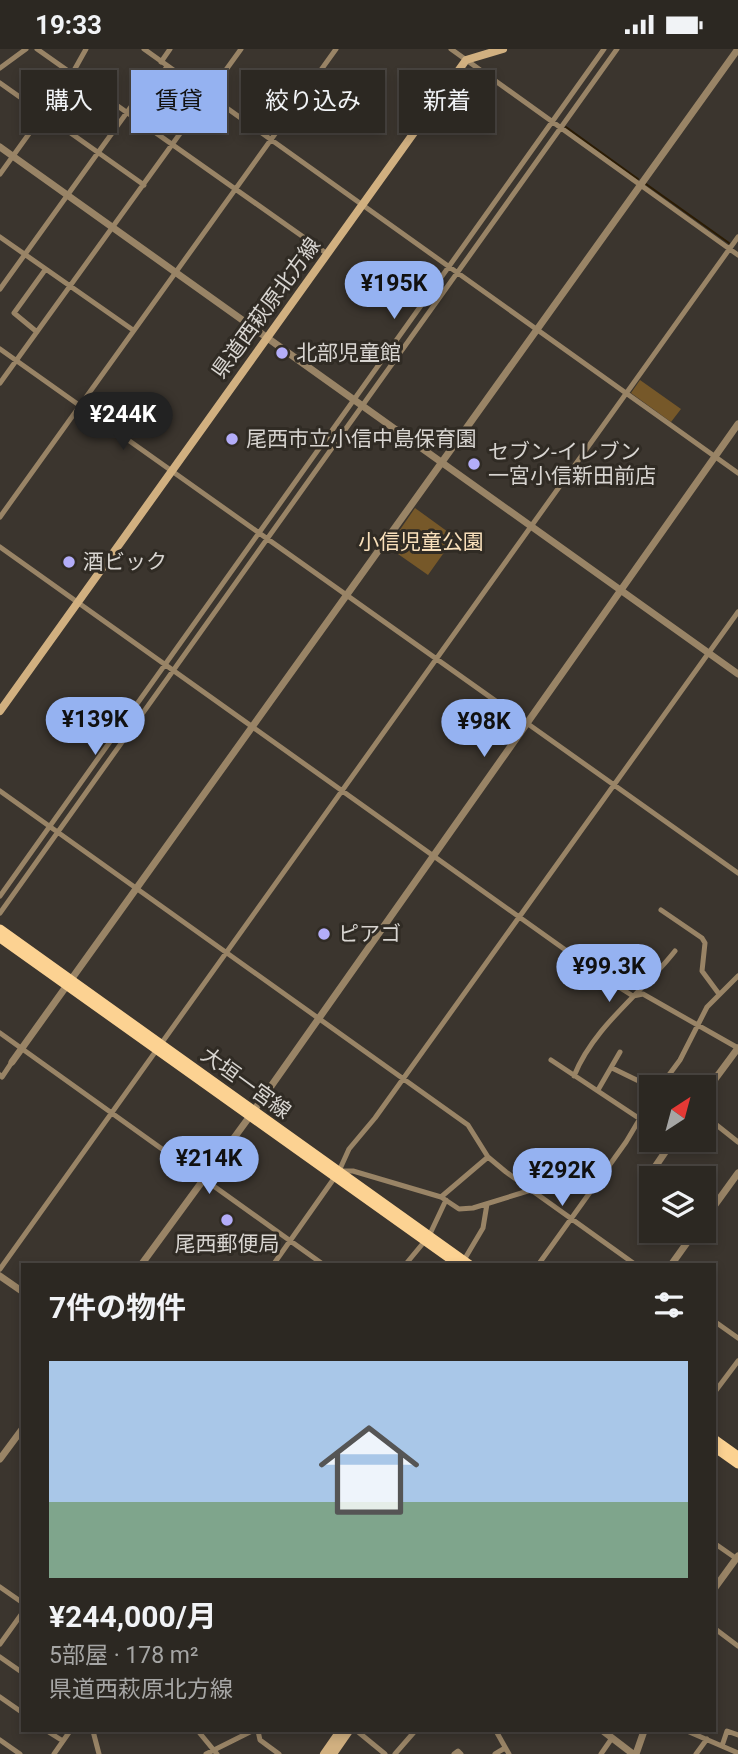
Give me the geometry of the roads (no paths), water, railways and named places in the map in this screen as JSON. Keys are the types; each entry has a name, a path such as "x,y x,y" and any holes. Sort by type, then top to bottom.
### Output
{"main road":[{"path":"466,60 503,49"},
{"name":"県道西萩原北方線","path":"0,711 265,337 466,60"},
{"name":"大垣一宮線","path":"0,929 252,1114 463,1263"},
{"name":"大垣一宮線","path":"0,938 69,981"},
{"path":"716,1440 738,1456"},
{"path":"716,1448 738,1464"},
{"path":"324,1754 339,1732"},
{"path":"333,1754 348,1732"}],"street":[{"path":"0,68 26,49"},
{"path":"37,49 68,70"},
{"path":"74,70 86,49"},
{"path":"144,49 172,70"},
{"path":"0,289 142,92 146,90 151,94 170,49"},
{"path":"226,70 241,49"},
{"path":"0,517 336,49"},
{"path":"451,49 738,255"},
{"path":"0,896 604,49"},
{"path":"0,913 364,407 617,49"},
{"path":"0,1075 2,1077 738,50"},
{"path":"0,83 21,98"},
{"path":"117,104 326,253"},
{"path":"227,110 738,473"},
{"path":"0,174 30,133"},
{"path":"72,133 144,184"},
{"path":"0,383 182,133"},
{"path":"0,147 738,674"},
{"path":"0,237 133,330"},
{"path":"0,1269 738,237"},
{"path":"37,332 14,313 45,270"},
{"path":"0,349 738,873"},
{"path":"142,1263 252,1114 738,424"},
{"path":"0,547 609,981 637,995 643,994 738,1048 716,1078"},
{"path":"274,1263 337,1174 349,1149 404,1078 738,612"},
{"path":"0,791 468,1125 488,1157 633,1263"},
{"path":"661,910 702,938 705,943 702,971 719,994"},
{"path":"574,1076 588,1047 675,951"},
{"path":"669,1075 680,1060 698,1024 719,994 738,976"},
{"path":"0,1033 321,1263"},
{"path":"598,1090 620,1052"},
{"path":"551,1060 639,1118"},
{"path":"612,1068 639,1081"},
{"path":"539,1263 639,1120"},
{"path":"716,1125 738,1142"},
{"path":"407,1263 426,1238 443,1199 488,1157"},
{"path":"337,1174 353,1171 443,1199 459,1209 486,1204 530,1190"},
{"path":"716,1203 738,1173"},
{"path":"465,1263 483,1228 486,1204"},
{"path":"672,1263 687,1243"},
{"path":"0,1276 21,1291"},
{"path":"716,1322 738,1338"},
{"path":"716,1390 738,1361"},
{"path":"0,1459 21,1431"},
{"path":"716,1543 737,1558 716,1586"},
{"path":"0,1587 21,1602"},
{"path":"0,1644 21,1615"},
{"path":"716,1630 738,1646"},
{"path":"0,1657 21,1672"},
{"path":"0,1697 21,1712"},
{"path":"722,1746 727,1731 738,1735"},
{"path":"49,1732 63,1741"},
{"path":"54,1754 69,1732"},
{"path":"94,1732 99,1754"},
{"path":"199,1732 215,1752"},
{"path":"206,1754 215,1752 250,1732"},
{"path":"258,1732 260,1740 279,1754"},
{"path":"359,1732 385,1754"},
{"path":"395,1754 414,1732"},
{"path":"495,1754 507,1751 497,1732"},
{"path":"604,1732 635,1754 644,1732"},
{"path":"690,1732 738,1753"},
{"path":"601,1754 612,1738"},
{"path":"696,1754 707,1739"},
{"path":"0,1740 20,1754"},
{"path":"454,1754 458,1751 461,1754"}],"waterway":[{"path":"566,127 638,179"},
{"path":"646,184 729,243"}],"place":[{"name":"北部児童館","path":"282,353"},
{"name":"尾西市立小信中島保育園","path":"232,439"},
{"name":"セブン-イレブン 一宮小信新田前店","path":"474,464"},
{"name":"酒ビック","path":"69,562"},
{"name":"ピアゴ","path":"324,934"},
{"name":"尾西郵便局","path":"227,1220"}],"park label":[{"name":"小信児童公園","path":"421,542"}]}
